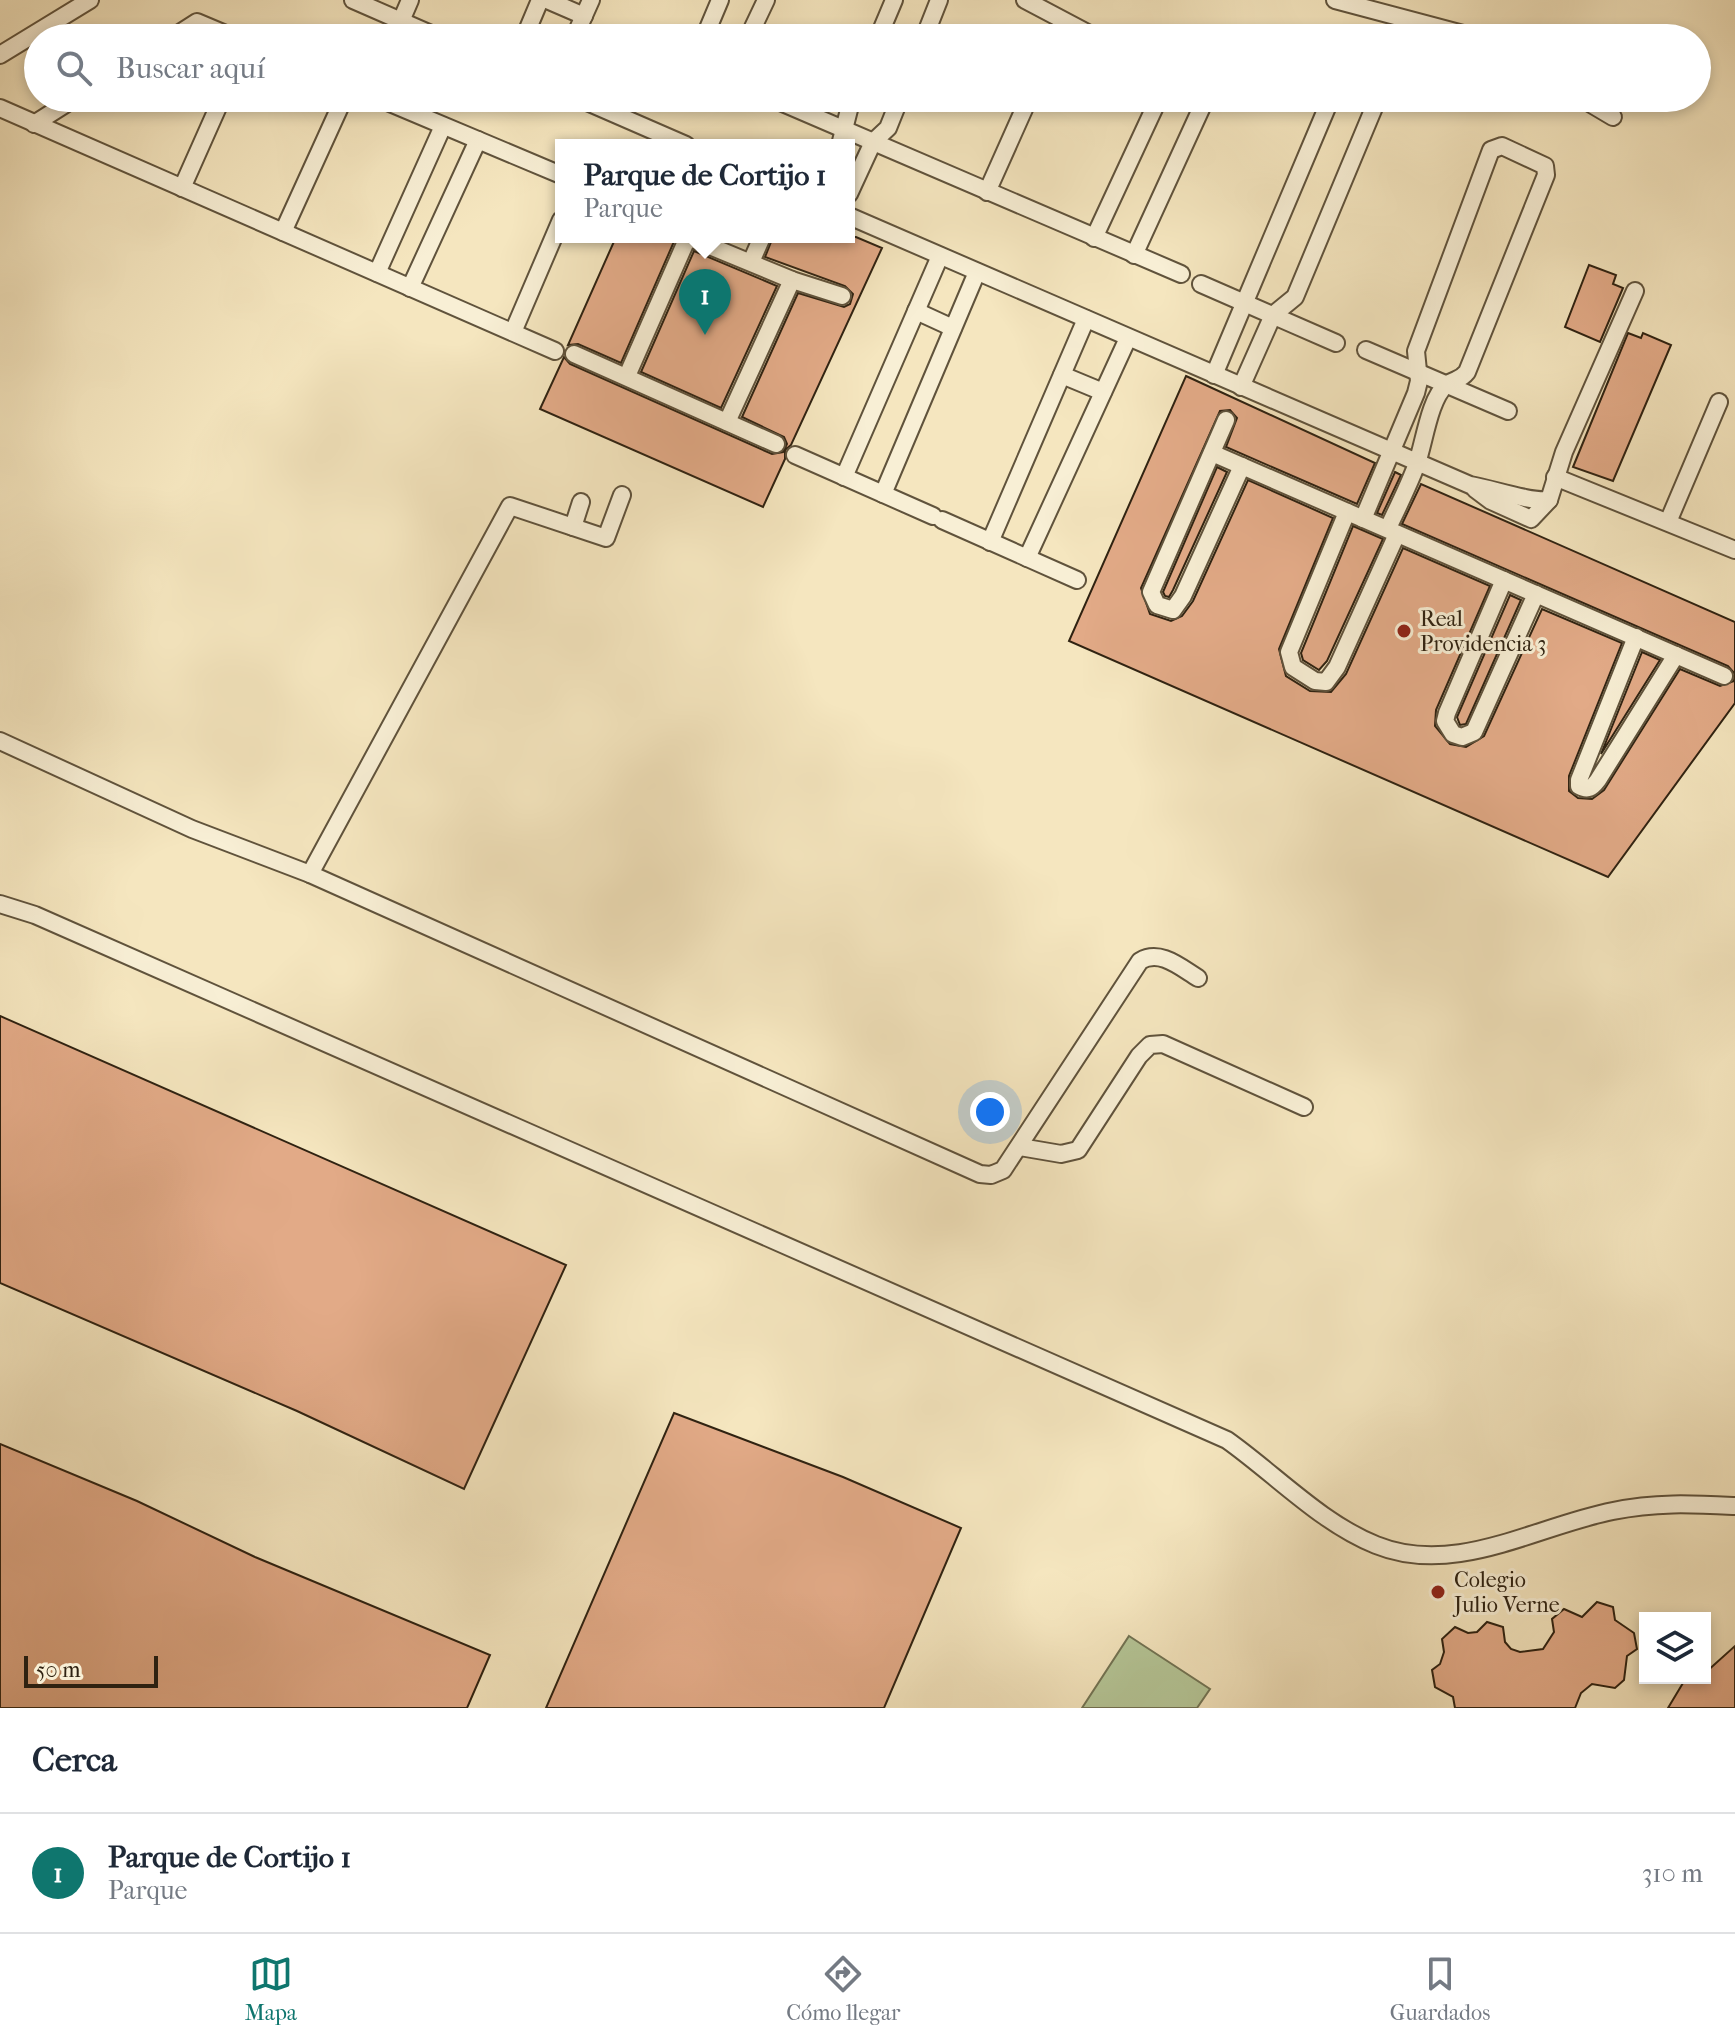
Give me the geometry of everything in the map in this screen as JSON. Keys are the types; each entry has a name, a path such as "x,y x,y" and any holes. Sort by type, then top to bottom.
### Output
{"street":[{"path":"51,24 90,0"},
{"path":"401,21 410,0"},
{"path":"530,24 540,0"},
{"path":"547,0 584,16"},
{"path":"580,24 591,0"},
{"path":"710,24 720,0"},
{"path":"755,24 766,0"},
{"path":"884,24 894,0"},
{"path":"930,24 939,0"},
{"path":"1025,0 1067,24"},
{"path":"1335,0 1425,24"},
{"path":"360,1 408,24"},
{"path":"0,55 24,40"},
{"path":"0,108 555,351"},
{"path":"34,124 53,112"},
{"path":"182,188 216,112"},
{"path":"283,232 338,112"},
{"path":"410,112 555,172"},
{"path":"610,112 672,139"},
{"path":"796,112 843,138 847,112"},
{"path":"855,181 873,142 888,128 894,112"},
{"path":"987,192 1023,112"},
{"path":"1094,238 1152,112"},
{"path":"1134,255 1200,112"},
{"path":"1214,375 1325,112"},
{"path":"1241,387 1273,315 1295,297 1372,112"},
{"path":"1605,112 1613,117"},
{"path":"377,273 443,126"},
{"path":"410,288 478,140"},
{"path":"855,140 873,142 1181,274"},
{"path":"1502,146 1538,160 1545,166 1546,175 1467,372 1462,379 1447,385 1428,421 1417,463 1392,531 1337,667 1326,682 1315,681 1293,667 1289,652 1355,516 1391,453 1416,393 1418,371 1416,351 1491,150 1502,146"},
{"path":"855,219 1391,453 1470,485 1511,492 1533,502 1549,500 1555,477 1635,291"},
{"path":"513,332 555,234"},
{"path":"627,376 685,243"},
{"path":"703,243 792,280 842,296"},
{"path":"730,254 735,243"},
{"path":"751,262 759,243"},
{"path":"844,477 940,256"},
{"path":"883,494 977,272"},
{"path":"727,422 792,280"},
{"path":"1201,284 1336,343"},
{"path":"916,311 953,328"},
{"path":"990,542 1086,319"},
{"path":"1027,558 1128,338"},
{"path":"1366,350 1508,411"},
{"path":"574,354 776,444"},
{"path":"1062,375 1103,392"},
{"path":"1668,522 1719,402"},
{"path":"1226,420 1151,592 1157,605 1173,610 1183,596 1242,466"},
{"path":"1212,453 1724,676"},
{"path":"795,455 1077,580"},
{"path":"1555,477 1735,550"},
{"path":"310,874 510,506 606,538 622,495"},
{"path":"573,527 581,502"},
{"path":"1504,580 1447,713 1445,721 1453,734 1469,736 1480,722 1536,594"},
{"path":"1636,637 1579,780 1579,786 1585,789 1592,788 1598,780 1676,655"},
{"path":"0,741 192,829 310,874 980,1174 991,1175 1003,1170 1140,961 1148,956 1160,956 1198,978"},
{"path":"0,904 35,915 1227,1440 1333,1521 1386,1548 1446,1556 1568,1521 1649,1504 1735,1506"},
{"path":"1020,1147 1061,1154 1078,1150 1139,1056 1150,1045 1163,1044 1304,1107"}],"green space":[{"path":"1129,1636 1210,1689 1197,1708 1082,1708"}],"building":[{"path":"856,237 882,248 791,445 785,450 785,459 763,507 540,409 564,357 570,364 772,454 783,452 787,444 784,437 742,417 798,293 844,307 850,304 853,294 845,286 765,257 771,243 855,243"},
{"path":"613,243 673,243 621,363 578,344 568,345"},
{"path":"694,251 777,286 721,408 641,372"},
{"path":"1589,265 1616,275 1613,284 1623,288 1600,342 1565,327"},
{"path":"1628,333 1641,338 1643,333 1671,345 1613,481 1573,467"},
{"name":"Real Providencia 3","path":"1186,376 1375,463 1357,504 1226,447 1237,418 1230,410 1220,411 1141,588 1150,614 1171,621 1182,616 1193,601 1248,480 1333,518 1279,649 1286,676 1310,691 1331,692 1346,674 1403,548 1490,586 1436,710 1435,726 1450,744 1466,747 1484,736 1542,609 1622,643 1569,776 1569,791 1578,798 1592,799 1604,790 1680,669 1720,686 1734,681 1735,674 1735,703 1608,877 1069,641"},
{"path":"1217,467 1227,472 1173,590 1169,597 1165,596 1163,592"},
{"path":"1395,472 1401,475 1382,515 1377,513"},
{"path":"1421,484 1735,622 1735,674 1728,666 1402,524"},
{"path":"1353,526 1383,539 1327,661 1319,670 1303,660 1301,653"},
{"path":"1510,595 1521,600 1466,724 1460,725 1457,717"},
{"path":"1642,652 1660,660 1601,754"},
{"path":"0,1016 566,1265 464,1489 297,1411 0,1283"},
{"path":"674,1413 843,1477 961,1528 884,1708 546,1708"},
{"path":"0,1444 137,1501 255,1557 490,1655 467,1708 0,1708"},
{"path":"1597,1602 1613,1607 1615,1620 1634,1633 1637,1649 1627,1656 1624,1680 1615,1688 1592,1684 1581,1693 1575,1708 1455,1708 1453,1697 1435,1687 1432,1670 1440,1664 1444,1652 1442,1639 1455,1627 1468,1633 1477,1632 1487,1622 1503,1627 1505,1642 1511,1649 1520,1652 1543,1649 1554,1632 1552,1619 1564,1609 1582,1617"},
{"path":"1735,1646 1735,1708 1668,1708 1682,1684 1711,1684 1711,1668"}],"place":[{"name":"Parque de Cortijo 1","path":"705,335"},
{"name":"Real Providencia 3","path":"1404,631"},
{"name":"Colegio Julio Verne","path":"1438,1592"}]}
